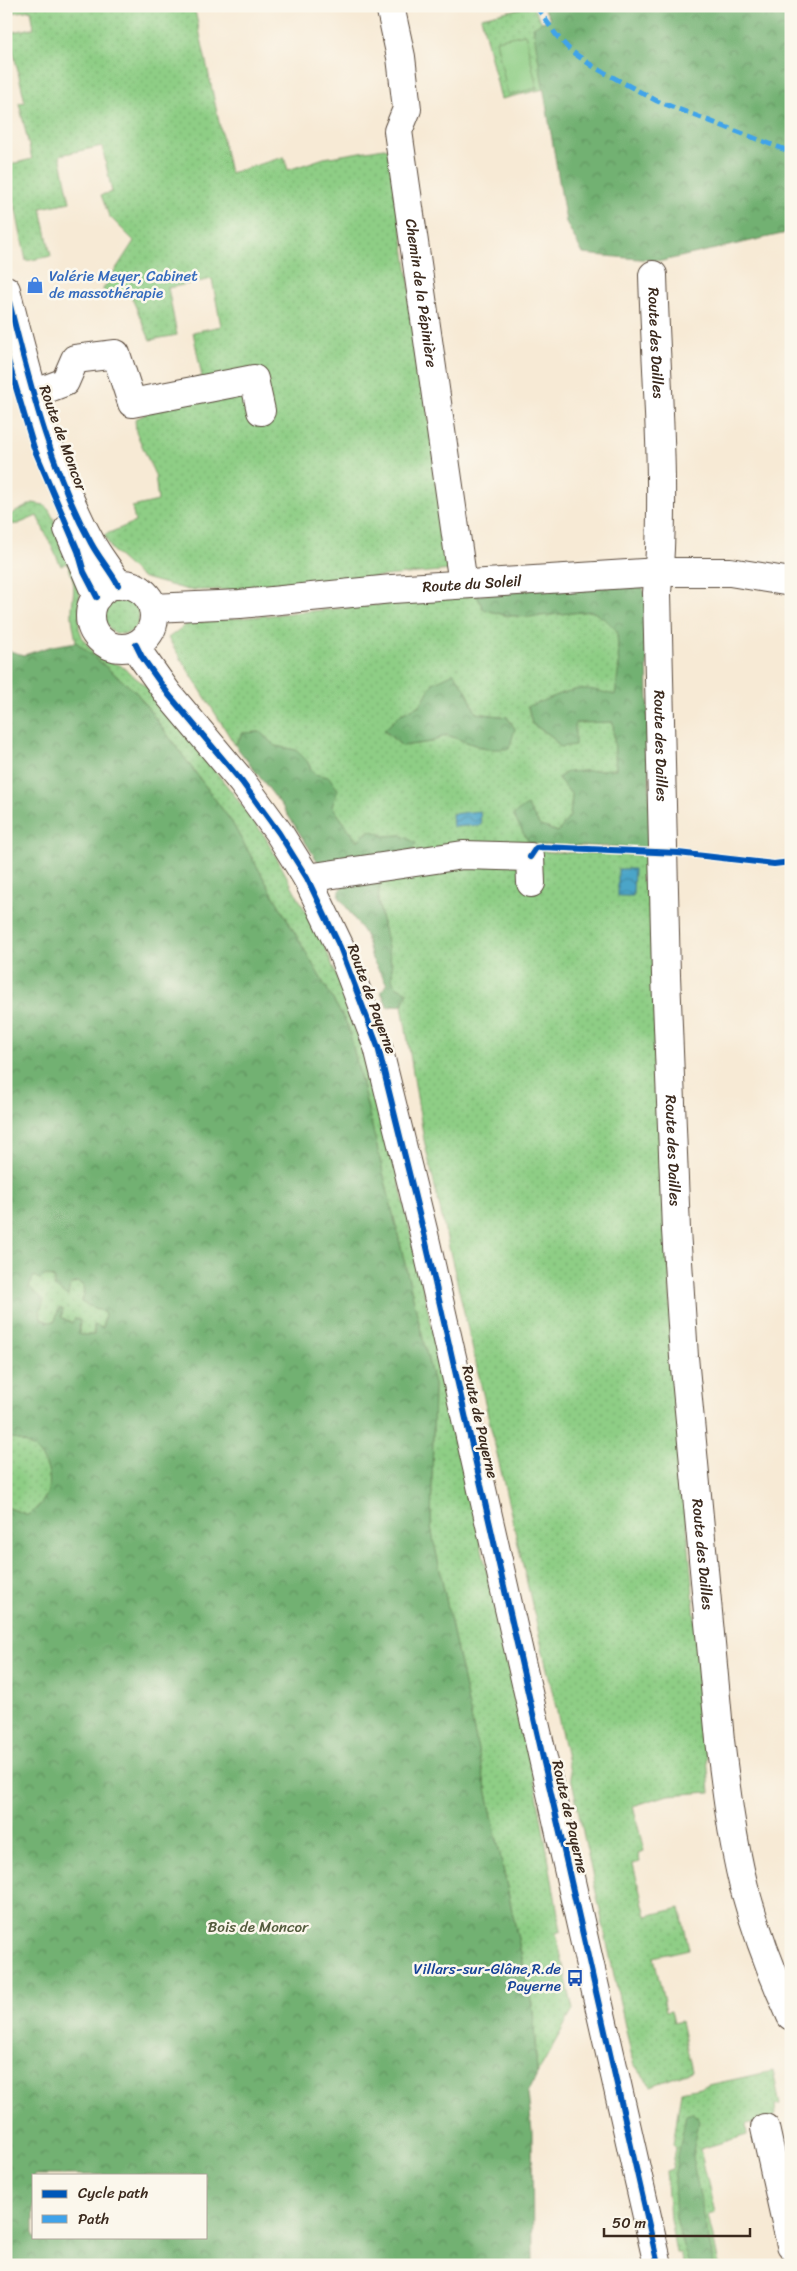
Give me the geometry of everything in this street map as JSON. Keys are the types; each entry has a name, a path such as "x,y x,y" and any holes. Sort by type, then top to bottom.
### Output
{"street":[{"name":"Chemin de la Pépinière","path":"390,6 401,57 407,109 398,131 463,584"},
{"name":"Route des Dailles","path":"653,274 660,439 662,553 657,593 674,1203 685,1367 720,1740 728,1802 744,1885 772,1971 791,2016"},
{"name":"Route de Moncor","path":"6,290 33,394 68,492 91,544 109,566 108,591"},
{"name":"Route de Moncor","path":"6,354 34,448 78,551 84,572 108,591"},
{"name":"Route de Moncor","path":"33,394 65,382 75,358 116,354 132,403 254,379 261,411"},
{"name":"Route du Soleil","path":"153,608 240,604 463,584 659,572 730,572 791,582"},
{"path":"138,588 150,600 153,608 154,619 151,630 136,645 120,648 112,646 99,638 91,623 90,615 108,591 138,588"},
{"name":"Route de Payerne","path":"136,645 142,657 169,695 242,782 279,833 307,878 344,956 365,1010 386,1076 490,1519 658,2265"},
{"path":"307,878 464,855 530,857 531,883"},
{"path":"765,2128 791,2245"}],"green space":[{"path":"6,6 194,6 230,173 284,157 288,170 324,158 384,148 390,150 451,570 234,590 188,590 141,577 112,550 104,535 135,522 132,507 158,501 155,475 136,432 135,419 146,414 159,385 202,377 193,332 221,326 212,279 168,288 177,335 150,340 131,296 105,294 103,289 134,241 109,216 101,195 112,192 102,146 60,155 70,202 41,208 51,256 26,261 7,165 32,159 19,103 25,102 12,46 6,47 6,33 34,28 31,10 6,14"},
{"path":"532,6 551,37 553,87 501,99 481,17"},
{"path":"542,6 791,6 791,232 662,261 583,254 566,222 533,27 550,18"},
{"path":"525,34 537,88 508,95 496,40"},
{"path":"33,503 44,505 49,510 72,555 80,592 79,628 83,639 93,652 109,662 120,665 147,687 232,792 266,838 326,949 365,1048 384,1115 536,1788 561,1931 556,1933 573,2010 537,2074 533,2010 431,1528 434,1385 348,1026 231,821 136,692 76,642 72,618 74,585 67,563 61,566 37,516 18,524 6,525 6,517"},
{"path":"557,587 643,587 646,600 651,848 545,845 528,841 513,815 527,805 540,826 558,832 570,816 572,795 558,778 567,772 616,769 613,722 575,723 575,745 560,747 550,735 532,724 528,706 581,689 615,695 619,666 617,631 606,620 592,611 528,617 504,615 483,609 477,595"},
{"path":"477,595 483,609 504,615 528,617 592,611 606,620 617,631 619,666 616,696 582,689 560,694 551,700 528,706 532,724 550,735 561,747 574,723 613,722 616,769 567,772 558,778 572,795 570,816 559,832 540,826 527,805 528,841 545,845 545,852 653,855 673,1362 710,1792 668,1795 633,1806 644,1851 638,1853 640,1862 633,1864 646,1916 680,1908 689,1949 654,1957 666,2011 671,2010 674,2023 681,2021 692,2071 651,2086 633,2063 557,1712 424,1140 402,1005 408,992 397,987 392,979 392,967 378,901 380,884 366,878 402,835 385,836 370,830 357,841 332,806 329,777 314,775 307,761 296,750 275,746 260,732 243,733 235,745 168,638 188,623","holes":["466,690 476,713 507,717 515,729 486,749 447,735 431,742 402,746 384,731 401,714 420,705"]},
{"path":"122,600 129,601 134,605 138,610 138,624 134,629 129,633 122,634 115,633 110,629 106,624 105,617 106,610 110,605 115,601"},
{"name":"Bois de Moncor","path":"76,642 136,692 231,821 348,1026 434,1385 431,1528 533,2010 537,2074 528,2093 532,2132 533,2265 6,2265 6,1507 28,1515 44,1500 50,1483 46,1464 40,1455 29,1445 6,1436 6,650 24,655 52,646","holes":["46,1275 54,1278 54,1287 68,1296 70,1285 77,1282 83,1285 84,1295 81,1302 105,1313 103,1328 94,1325 94,1335 79,1335 80,1320 75,1318 72,1323 61,1317 63,1309 59,1308 55,1321 49,1322 41,1319 40,1311 44,1300 29,1287 34,1276 41,1280"]},
{"path":"454,673 466,690 476,713 507,717 515,729 509,749 486,749 447,735 431,742 402,746 384,730 401,714 420,705 433,683"},
{"path":"260,732 275,746 296,750 307,761 314,774 329,777 338,790 332,806 357,841 370,830 385,836 401,835 416,843 411,852 366,877 380,884 378,901 392,967 392,979 397,987 408,992 402,1005 388,1007 381,992 387,984 372,959 366,936 338,895 344,883 344,868 318,862 282,806 235,745 243,733"},
{"path":"46,1275 54,1278 67,1296 70,1285 77,1282 83,1285 84,1295 105,1313 103,1329 94,1325 94,1335 79,1335 72,1323 61,1317 63,1309 59,1308 55,1321 49,1322 41,1319 28,1287 34,1276"},
{"path":"6,1436 32,1447 46,1464 49,1473 48,1491 44,1500 28,1515 6,1507"},
{"path":"773,2071 780,2104 775,2105 776,2115 769,2120 746,2124 747,2135 700,2149 715,2213 708,2215 719,2265 684,2265 680,2253 676,2253 670,2219 666,2171 672,2169 676,2148 673,2145 681,2091"},
{"path":"692,2112 699,2121 692,2157 714,2265 689,2265 676,2223 674,2177 686,2114"}],"water":[{"path":"480,811 481,825 453,827 452,814"},
{"path":"618,869 634,869 633,896 618,896"}],"marked path":[{"path":"536,6 557,36 571,51 594,67 657,101 791,152"}],"cycle path":[{"path":"6,290 41,419 63,483 91,543 118,585"},
{"path":"6,354 34,448 78,551 84,572 97,597"},
{"path":"136,645 142,657 169,695 242,782 279,833 307,878 340,947 378,1047 424,1234 658,2265"},
{"path":"530,857 536,848 543,847 678,853 774,864 791,862"}],"place":[{"name":"Valérie Meyer, Cabinet de massothérapie","path":"35,285"},
{"name":"Villars-sur-Glâne,R.de Payerne","path":"575,1978"}]}
